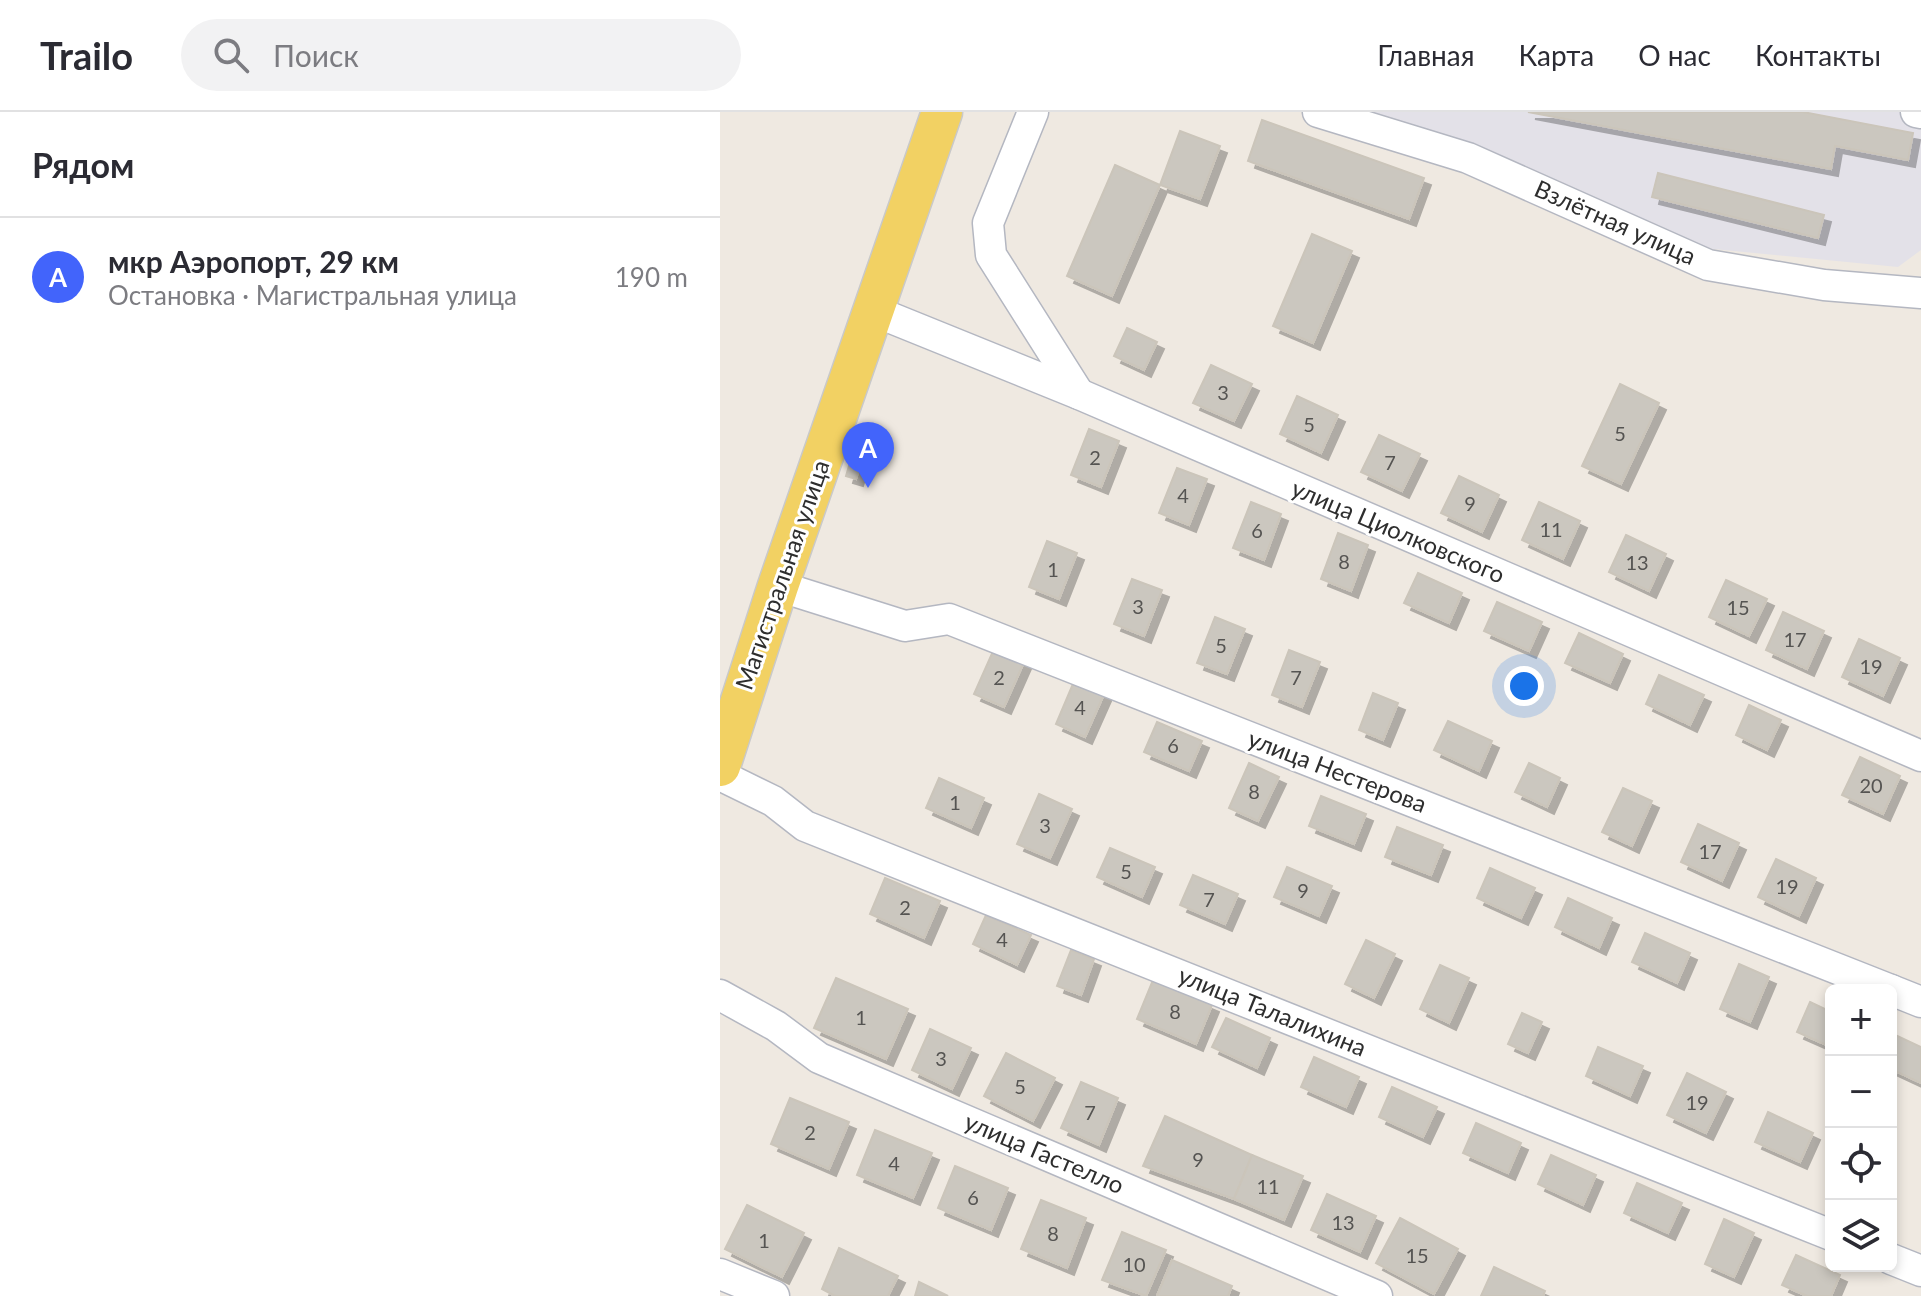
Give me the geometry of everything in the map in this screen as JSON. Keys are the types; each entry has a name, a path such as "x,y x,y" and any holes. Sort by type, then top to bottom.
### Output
{"main road":[{"name":"Магистральная улица","path":"720,766 778,586 942,112"}],"street":[{"path":"1033,112 988,223 991,255 1079,394"},
{"name":"Взлётная улица","path":"1318,112 1468,158 1708,265 1824,285 1921,293"},
{"name":"улица Циолковского","path":"874,311 1079,394 1921,756"},
{"name":"улица Нестерова","path":"778,586 905,626 949,619 1876,984"},
{"name":"улица Талалихина","path":"720,775 773,801 805,826 1825,1233"},
{"name":"улица Нестерова","path":"1897,992 1921,1002"},
{"name":"улица Гастелло","path":"720,995 776,1026 819,1058 1377,1296"},
{"path":"1897,1261 1921,1271"},
{"path":"720,1274 774,1296"}],"shaded area":[{"path":"1356,112 1921,112 1921,250 1898,267 1703,248"}],"building":[{"path":"1528,112 1803,112 1913,133 1908,160 1835,146 1831,169"},
{"path":"1262,120 1424,178 1409,219 1248,161"},
{"path":"1180,131 1220,146 1200,199 1160,185"},
{"path":"1115,165 1160,185 1112,296 1067,276"},
{"path":"1658,173 1824,215 1818,238 1652,197"},
{"path":"1312,234 1352,251 1313,343 1273,326"},
{"path":"1127,328 1157,342 1144,370 1114,356"},
{"path":"1211,365 1252,384 1234,421 1193,403"},
{"path":"1620,384 1659,403 1621,484 1582,466"},
{"path":"1297,396 1338,415 1321,453 1280,434"},
{"path":"1089,429 1119,441 1101,487 1071,475"},
{"path":"1379,435 1420,454 1402,491 1361,472"},
{"path":"851,459 861,462 856,479 846,476"},
{"path":"1177,468 1207,479 1189,525 1159,513"},
{"path":"1459,476 1499,495 1482,532 1441,513"},
{"path":"1251,502 1281,514 1264,560 1233,548"},
{"path":"1539,502 1580,521 1563,559 1522,540"},
{"path":"1338,533 1368,545 1351,591 1321,579"},
{"path":"1626,535 1666,554 1649,591 1609,572"},
{"path":"1047,541 1077,553 1059,599 1029,587"},
{"path":"1418,573 1462,593 1449,623 1404,603"},
{"path":"1132,579 1162,590 1144,636 1114,624"},
{"path":"1726,580 1767,599 1749,636 1709,617"},
{"path":"1497,602 1542,622 1529,651 1484,631"},
{"path":"1783,612 1824,631 1807,669 1766,650"},
{"path":"1215,617 1245,629 1227,674 1197,663"},
{"path":"1579,633 1623,654 1610,683 1565,663"},
{"path":"1859,639 1900,658 1883,696 1842,677"},
{"path":"994,649 1024,662 1004,707 974,694"},
{"path":"1289,650 1320,662 1302,707 1272,695"},
{"path":"1659,675 1704,695 1690,725 1646,704"},
{"path":"1075,679 1105,692 1085,737 1056,724"},
{"path":"1373,693 1398,703 1383,740 1359,730"},
{"path":"1749,705 1781,720 1767,750 1736,735"},
{"path":"1448,721 1492,741 1479,771 1434,750"},
{"path":"1157,722 1202,741 1189,771 1144,752"},
{"path":"1860,757 1900,776 1883,814 1842,795"},
{"path":"1249,763 1279,777 1258,821 1229,808"},
{"path":"1529,763 1560,778 1547,807 1515,792"},
{"path":"939,778 984,798 971,828 926,808"},
{"path":"1623,788 1652,801 1632,846 1602,832"},
{"path":"1039,794 1072,809 1050,858 1017,844"},
{"path":"1321,796 1366,814 1354,844 1309,826"},
{"path":"1698,824 1739,843 1722,881 1681,862"},
{"path":"1397,827 1443,845 1431,875 1385,857"},
{"path":"1110,848 1155,867 1142,897 1097,877"},
{"path":"1776,859 1816,878 1799,916 1758,897"},
{"path":"1287,867 1332,886 1319,916 1274,897"},
{"path":"1490,868 1535,888 1521,918 1477,898"},
{"path":"1193,875 1238,894 1225,924 1180,905"},
{"path":"885,878 940,901 924,938 870,914"},
{"path":"1568,898 1612,918 1599,948 1555,927"},
{"path":"986,915 1031,935 1017,965 973,944"},
{"path":"1645,933 1690,953 1677,983 1632,962"},
{"path":"1366,940 1395,954 1374,998 1345,984"},
{"path":"1071,950 1094,959 1081,995 1057,986"},
{"path":"1739,964 1769,977 1750,1022 1720,1009"},
{"path":"1440,965 1469,978 1449,1023 1420,1009"},
{"path":"836,978 908,1009 886,1059 814,1028"},
{"path":"1153,980 1212,1005 1196,1044 1137,1019"},
{"path":"1810,1002 1825,1009 1825,1044 1797,1032"},
{"path":"1522,1013 1542,1022 1528,1053 1508,1044"},
{"path":"1226,1018 1270,1038 1257,1068 1212,1047"},
{"path":"930,1029 971,1048 952,1089 912,1070"},
{"path":"1897,1036 1921,1047 1921,1083 1897,1072"},
{"path":"1598,1047 1643,1066 1630,1096 1586,1076"},
{"path":"1006,1053 1055,1078 1033,1121 984,1096"},
{"path":"1314,1057 1359,1077 1346,1107 1301,1087"},
{"path":"1687,1073 1726,1092 1706,1133 1667,1115"},
{"path":"1081,1082 1118,1098 1099,1145 1061,1128"},
{"path":"1392,1087 1437,1107 1423,1137 1379,1117"},
{"path":"790,1098 849,1122 829,1169 771,1144"},
{"path":"1768,1112 1813,1133 1800,1162 1755,1142"},
{"path":"1165,1116 1252,1155 1234,1199 1143,1166"},
{"path":"1476,1123 1521,1143 1508,1173 1463,1153"},
{"path":"875,1130 932,1153 913,1198 857,1175"},
{"path":"1252,1155 1303,1176 1284,1220 1234,1199"},
{"path":"1551,1155 1596,1175 1583,1205 1538,1184"},
{"path":"955,1166 1008,1188 991,1230 938,1208"},
{"path":"1637,1183 1682,1203 1668,1233 1624,1213"},
{"path":"1327,1194 1376,1216 1360,1252 1311,1230"},
{"path":"1041,1200 1086,1218 1067,1268 1021,1249"},
{"path":"747,1205 804,1233 782,1277 725,1249"},
{"path":"1400,1218 1458,1249 1434,1294 1376,1263"},
{"path":"1724,1219 1754,1233 1734,1277 1705,1264"},
{"path":"1122,1232 1166,1250 1146,1296 1102,1280"},
{"path":"839,1248 898,1276 888,1296 835,1296 822,1289"},
{"path":"1796,1255 1825,1268 1825,1272 1840,1275 1831,1296 1807,1296 1782,1285"},
{"path":"1172,1260 1232,1286 1228,1296 1157,1296"},
{"path":"1494,1267 1545,1291 1543,1296 1481,1296"},
{"path":"919,1282 948,1296 915,1296"}],"place":[{"name":"мкр Аэропорт, 29 км","path":"868,488"}]}
